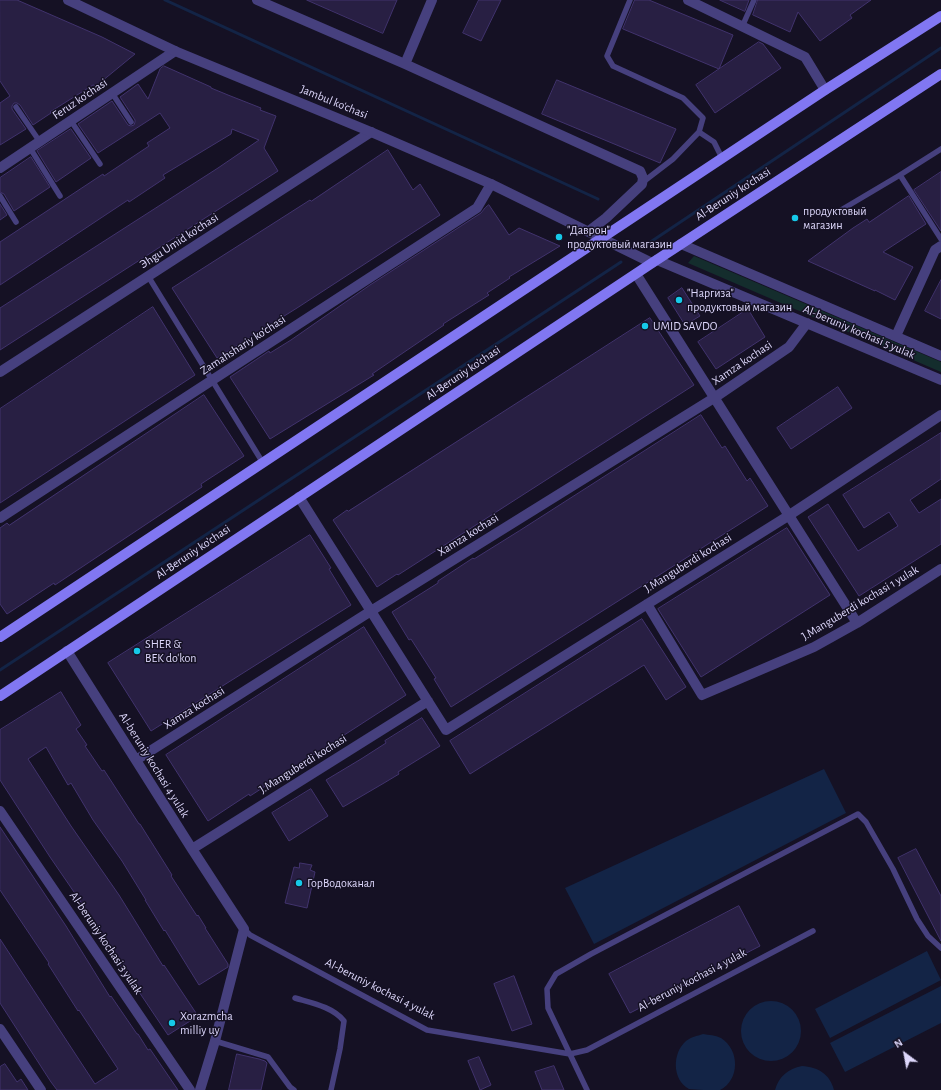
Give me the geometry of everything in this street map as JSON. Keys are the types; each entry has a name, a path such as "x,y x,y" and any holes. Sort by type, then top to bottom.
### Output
{"main road":[{"path":"1,635 825,90 941,16"},
{"name":"Al-Beruniy ko’chasi","path":"0,696 654,261 941,74"}],"street":[{"name":"Jambul ko'chasi","path":"68,0 175,51 371,132 491,184 602,238 654,261"},
{"path":"257,0 405,64 640,170 643,178 642,184 606,218 589,231"},
{"path":"405,64 432,0"},
{"path":"694,1 742,27 805,57 825,90"},
{"name":"Feruz ko'chasi","path":"0,168 175,51"},
{"name":"Эhgu Umid ko’chasi","path":"0,372 371,132"},
{"name":"Zamahshariy ko'chasi","path":"0,518 478,208 491,184"},
{"name":"Al-beruniy kochasi 5 yulak","path":"681,244 941,356"},
{"name":"Al-beruniy kochasi 5 yulak","path":"896,336 935,250 941,246"},
{"name":"Al-beruniy kochasi 5 yulak","path":"654,261 941,380"},
{"path":"636,274 857,623"},
{"name":"Xamza kochasi","path":"136,760 371,611 714,398 789,347 807,324"},
{"name":"J.Manguberdi kochasi","path":"192,849 428,701 446,730 788,516 941,415"},
{"path":"299,497 428,701"},
{"name":"J.Manguberdi kochasi 1 yulak","path":"648,604 702,695 814,647 857,623 941,569"},
{"name":"Al-beruniy kochasi 4 yulak","path":"67,651 244,929"},
{"name":"Al-beruniy kochasi 3 yulak","path":"0,811 190,1090"},
{"path":"200,1090 215,1041 244,929"},
{"path":"0,1029 41,1090"}],"lane":[{"path":"630,0 608,56 613,66 683,98 703,118 699,132 673,159 642,184"},
{"path":"742,27 754,0"},
{"path":"112,93 131,122"},
{"path":"16,107 40,142"},
{"path":"71,121 100,164"},
{"path":"699,132 714,142 722,158"},
{"path":"30,148 60,196"},
{"path":"841,210 941,149"},
{"path":"900,175 941,239"},
{"path":"0,196 16,222"},
{"path":"148,276 263,463"},
{"path":"587,1090 548,1008 547,989 556,974 591,954 858,814 866,822 893,869 921,925 928,936 941,948"},
{"name":"Al-beruniy kochasi 4 yulak","path":"244,929 250,935 427,1030 570,1054 587,1050 813,931"},
{"path":"295,998 318,1004 340,1016 344,1021 331,1090"},
{"path":"215,1041 268,1057 290,1087 294,1090"}],"green space":[{"path":"694,256 941,362 941,372 688,263"}],"water":[{"path":"824,769 846,813 594,944 565,888"},
{"path":"927,951 941,980 830,1038 815,1009"},
{"path":"941,986 941,1023 845,1072 830,1043"},
{"path":"771,1001 788,1006 796,1014 801,1031 796,1048 788,1056 771,1061 754,1056 746,1048 741,1031 746,1014 754,1006"},
{"path":"703,1034 721,1038 732,1050 735,1065 734,1072 727,1085 720,1090 689,1089 683,1085 677,1073 676,1059 681,1046 690,1038"},
{"path":"802,1066 813,1068 822,1072 830,1080 834,1090 775,1090 779,1081 788,1071"}],"building":[{"path":"0,0 17,0 102,37 135,54 96,86 93,85 50,112 51,113 33,125 20,105 14,103 12,109 26,129 0,145 0,103 10,96 0,81"},
{"path":"307,0 397,0 383,33"},
{"path":"479,0 501,0 481,41 463,33"},
{"path":"635,0 649,0 733,35 719,69 623,29"},
{"path":"720,0 749,0 745,11"},
{"path":"758,0 871,0 850,15 852,18 820,41 798,12 790,32 753,15"},
{"path":"759,42 763,44 781,68 715,113 696,85"},
{"path":"164,66 276,116 264,148 278,171 0,350 0,308 259,140 232,129 231,134 163,175 165,178 129,202 128,200 0,285 0,242 103,174 104,176 149,146 147,143 170,128 160,113 98,153 78,124 112,101 128,125 134,125 135,120 120,97 138,84 148,99 160,69"},
{"path":"557,80 676,129 660,163 542,114"},
{"path":"71,129 91,158 56,182 37,151"},
{"path":"388,150 413,190 420,184 440,215 217,358 172,288 310,200 311,201"},
{"path":"31,157 50,187 14,211 4,194 0,192 0,178"},
{"path":"941,172 941,231 914,190"},
{"path":"909,196 926,224 883,252 913,267 895,300 808,261 853,228 867,219 869,222"},
{"path":"0,204 7,215 0,220"},
{"path":"489,205 509,235 519,228 560,246 509,277 510,278 487,293 489,295 443,324 444,325 372,374 374,375 270,439 230,377 269,351 270,353 291,340 370,285 481,213"},
{"path":"941,280 941,319 925,311"},
{"path":"682,288 700,316 685,325 668,298"},
{"path":"153,307 195,375 0,503 0,409"},
{"path":"748,309 765,337 716,369 698,342"},
{"path":"650,318 694,385 377,587 333,520"},
{"path":"838,387 852,408 791,449 777,428"},
{"path":"204,395 244,456 201,484 202,487 55,585 54,583 7,614 0,604 0,528 7,523 9,525"},
{"path":"701,415 722,448 725,446 747,481 750,478 768,506 451,707 434,679 436,678 411,639 409,640 392,612 438,583 438,581 473,558 474,559 519,531"},
{"path":"941,433 941,479 910,500 919,513 941,499 941,544 859,596 808,517 828,504 858,551 898,526 889,512 864,528 843,495"},
{"path":"787,528 830,595 701,677 658,609"},
{"path":"310,535 331,568 329,569 351,605 151,731 108,663"},
{"path":"642,619 686,687 666,700 644,665 470,774 450,741"},
{"path":"364,627 406,695 250,796 249,794 208,821 166,755"},
{"path":"61,692 81,725 76,729 87,745 85,746 102,771 104,770 140,824 172,875 171,876 197,916 198,915 228,964 228,967 199,985 165,930 164,931 122,861 93,820 71,783 68,785 46,747 28,759 71,826 119,895 163,966 164,965 198,1016 168,1035 131,980 130,981 85,908 0,780 0,730"},
{"path":"422,718 440,746 398,772 399,774 343,807 326,780 386,743 385,741"},
{"path":"311,789 328,816 289,841 272,813"},
{"path":"0,827 66,926 110,997 111,996 148,1050 150,1049 178,1090 57,1090 51,1082 0,1003 0,939 95,1084 118,1069 79,1010 78,1011 48,964 49,963 0,890"},
{"path":"916,849 941,896 941,941 898,858"},
{"path":"300,863 312,865 310,870 315,872 307,908 285,903 294,867 299,868"},
{"path":"739,906 760,946 630,1013 609,974"},
{"path":"514,976 532,1024 512,1031 494,984"},
{"path":"237,1054 259,1059 267,1063 261,1090 229,1090"},
{"path":"479,1057 491,1085 480,1090 468,1061"},
{"path":"5,1064 17,1082 21,1079 28,1090 0,1090 0,1067"},
{"path":"554,1066 564,1090 542,1090 535,1072"}],"waterway":[{"path":"165,0 598,199"},
{"path":"646,245 941,48"},
{"path":"0,670 621,262"}],"place":[{"name":"продуктовый магазин","path":"795,218"},
{"name":"\"Даврон\" продуктовый магазин","path":"559,237"},
{"name":"\"Наргиза\" продуктовый магазин","path":"679,300"},
{"name":"UMID SAVDO","path":"645,326"},
{"name":"SHER & BEK do'kon","path":"137,651"},
{"name":"ГорВодоканал","path":"299,883"},
{"name":"Xorazmcha milliy uy","path":"172,1023"}]}
